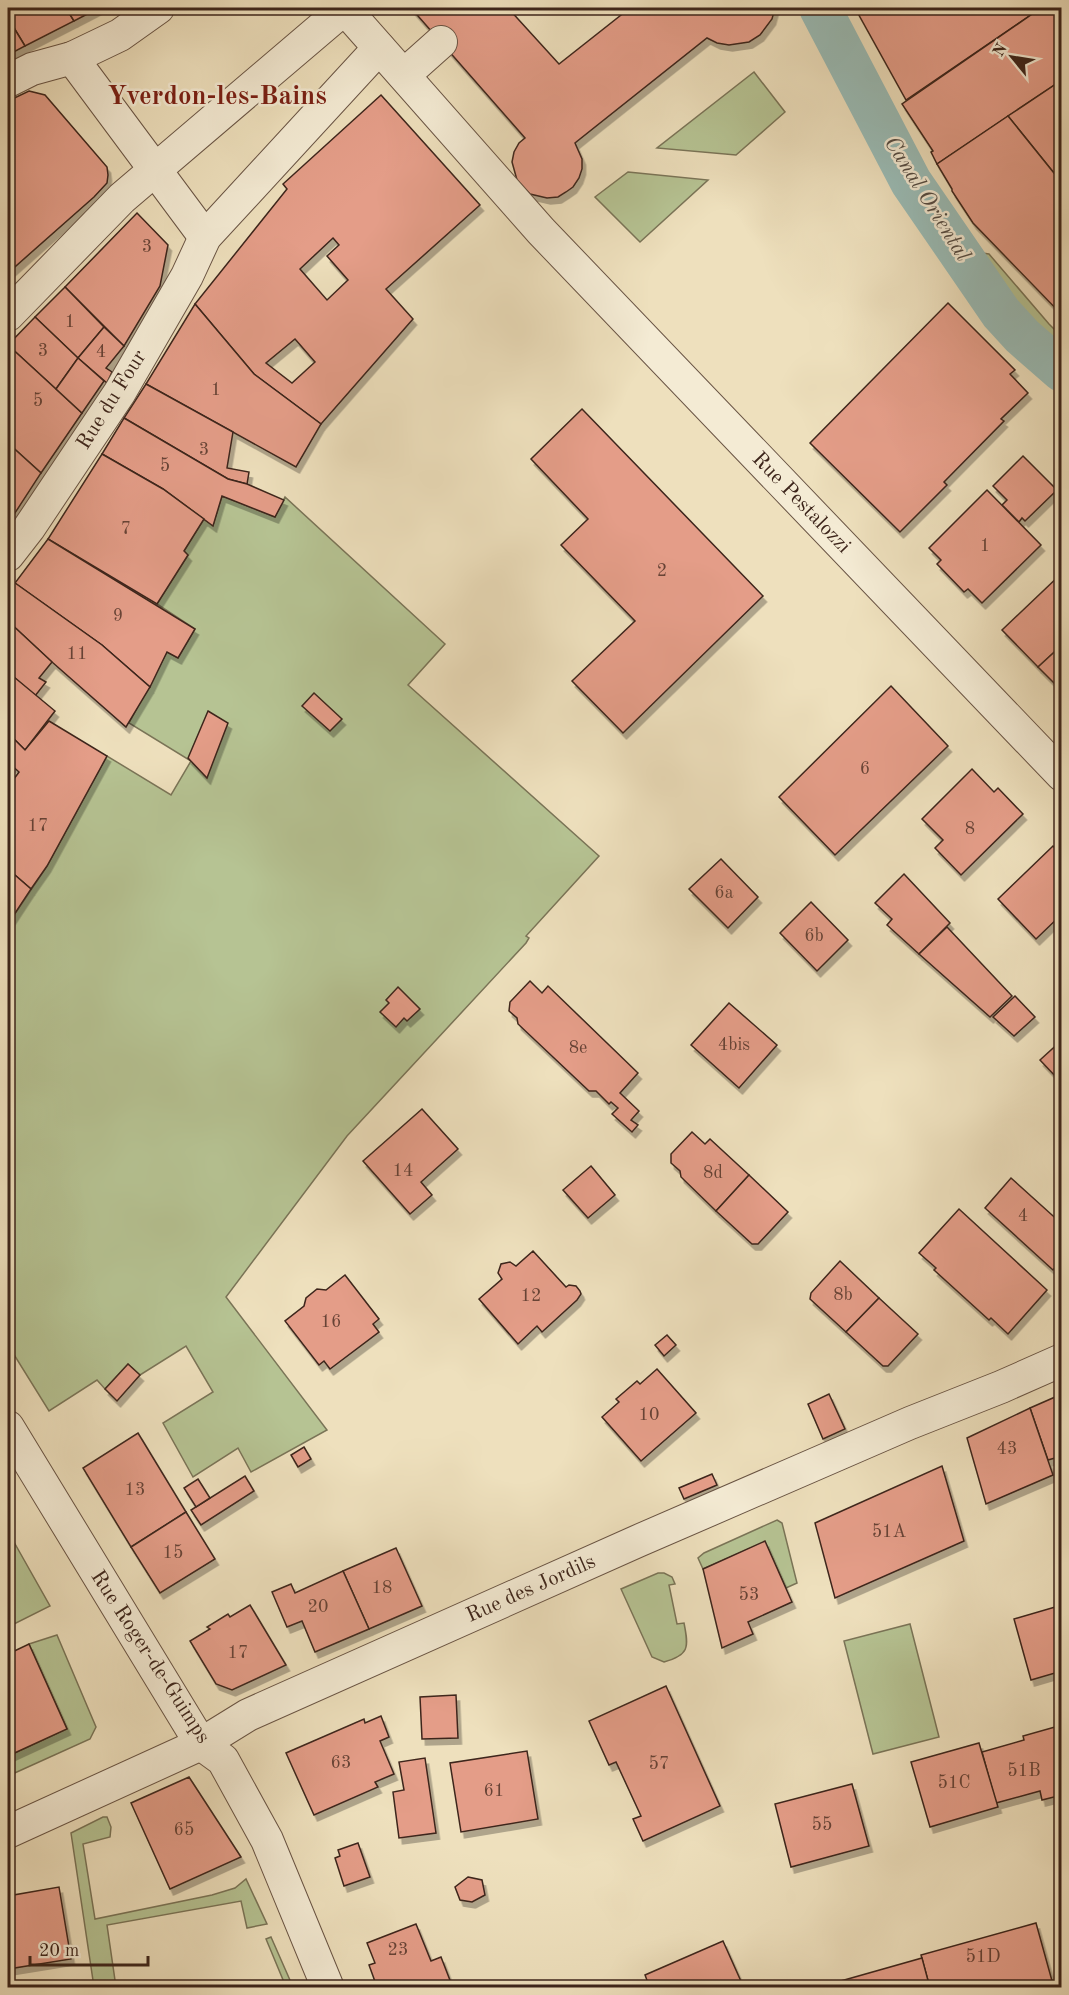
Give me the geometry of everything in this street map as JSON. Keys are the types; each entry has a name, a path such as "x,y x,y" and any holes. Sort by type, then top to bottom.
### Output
{"street":[{"path":"8,81 32,69 72,58 120,35 159,8"},
{"path":"8,315 122,198 344,8"},
{"name":"Rue Pestalozzi","path":"344,8 541,231 1062,775"},
{"path":"404,75 441,42"},
{"name":"Rue du Four","path":"8,555 29,528 120,392 187,276 205,237 379,48"},
{"path":"72,58 205,237"},
{"name":"Rue des Jordils","path":"8,1832 201,1744 248,1715 638,1541 910,1423 1001,1388 1062,1360"},
{"name":"Rue Roger-de-Guimps","path":"9,1429 201,1744 223,1760 267,1840 328,1988"}],"green space":[{"path":"754,72 785,112 736,155 657,148"},
{"path":"628,172 708,180 640,242 595,197"},
{"path":"950,227 964,229 982,253 989,254 1061,336 1061,351 1016,310"},
{"path":"222,496 275,517 285,497 445,644 408,685 599,856 526,936 529,938 526,943 347,1136 226,1297 327,1430 251,1472 238,1448 193,1477 163,1423 213,1392 186,1346 140,1375 128,1364 105,1389 97,1380 49,1411 8,1345 8,924 47,866 107,756 171,795 191,761 129,723 167,652 178,658 195,629 157,604 188,555 184,551 204,519 213,525"},
{"path":"777,1520 782,1523 797,1583 786,1588 765,1542 703,1569 698,1558 704,1553"},
{"path":"10,1535 50,1606 8,1627 8,1538"},
{"path":"658,1573 672,1577 675,1584 669,1585 677,1624 684,1623 686,1639 683,1653 664,1662 652,1657 621,1589"},
{"path":"910,1624 939,1737 873,1754 844,1641"},
{"path":"57,1635 96,1727 90,1739 8,1776 8,1756 67,1729 29,1644"},
{"path":"107,1817 111,1827 110,1837 83,1844 95,1919 212,1895 235,1888 246,1879 267,1924 247,1928 241,1901 107,1925 116,1987 94,1987 71,1833"},
{"path":"271,1937 293,1987 286,1987 266,1939"}],"building":[{"path":"8,8 66,8 74,21 25,46 8,18"},
{"path":"66,8 99,8 74,21"},
{"path":"411,8 508,8 559,64 630,8 775,8 772,19 760,35 749,42 729,45 707,38 575,143 582,159 579,178 573,187 558,197 547,198 530,194 517,180 512,162 514,152 525,138"},
{"path":"855,8 1041,8 906,100"},
{"path":"1041,8 1062,8 1062,80 937,164 931,152 933,151 902,104"},
{"path":"8,18 25,46 8,55"},
{"path":"1062,80 1062,183 1008,116"},
{"path":"29,91 45,95 107,167 108,175 107,183 94,197 8,273 8,101"},
{"path":"381,95 480,205 386,289 413,319 321,424 254,374 195,304 287,189 283,184","holes":["333,238 339,245 327,256 348,280 327,300 300,269","295,339 315,362 292,383 266,363"]},
{"path":"1008,116 1062,183 1062,315 973,223 937,164"},
{"path":"137,213 168,245 160,286 124,346 65,287"},
{"path":"65,287 104,327 78,358 35,317"},
{"path":"948,303 1015,370 1010,374 1028,393 944,482 947,485 900,532 810,443"},
{"path":"195,304 254,374 321,424 296,467 146,384"},
{"path":"35,317 78,358 56,389 8,345"},
{"path":"104,327 124,346 106,368 112,372 107,383 78,358"},
{"path":"8,345 82,413 41,473 8,443"},
{"path":"78,358 104,381 82,413 56,389"},
{"path":"146,384 233,432 227,468 249,472 247,484 228,479 124,418"},
{"path":"582,409 763,596 623,733 572,681 635,621 561,545 588,519 531,459"},
{"path":"124,418 228,479 247,484 284,500 275,517 222,496 213,526 163,489 102,454"},
{"path":"8,443 41,473 13,516 8,512"},
{"path":"102,454 163,489 204,519 184,551 188,555 157,604 48,539"},
{"path":"1023,456 1057,490 1025,521 1022,518 1019,522 1002,505 1007,500 993,486"},
{"path":"987,490 1041,545 982,603 968,589 964,592 937,564 941,560 929,548"},
{"path":"48,539 195,629 178,658 167,652 150,687 102,645 15,583"},
{"path":"1062,573 1062,645 1038,667 1002,630"},
{"path":"15,583 102,645 150,687 126,727 8,621 8,593"},
{"path":"8,621 52,662 39,678 46,682 35,696 8,672"},
{"path":"1062,645 1062,691 1038,667"},
{"path":"8,672 55,711 25,750 8,733"},
{"path":"891,686 948,746 835,855 779,797"},
{"path":"314,693 342,719 330,731 302,706"},
{"path":"208,711 228,723 207,778 188,758"},
{"path":"49,721 107,756 47,866 31,889 8,869 8,787 19,772 8,762 8,733 25,750"},
{"path":"972,769 994,792 998,788 1023,814 961,875 935,848 943,840 922,819"},
{"path":"1053,846 1062,855 1062,914 1036,939 998,899"},
{"path":"721,859 758,897 728,928 689,889"},
{"path":"8,869 31,889 8,924"},
{"path":"904,874 950,923 919,954 887,925 892,919 875,903"},
{"path":"811,902 848,940 817,971 780,933"},
{"path":"947,927 1012,996 990,1017 919,954"},
{"path":"530,981 542,993 548,986 638,1073 620,1093 639,1111 631,1120 638,1125 632,1132 612,1114 618,1108 611,1102 609,1104 596,1091 589,1091 518,1024 517,1018 509,1011 510,1002"},
{"path":"398,987 420,1009 407,1021 404,1018 396,1027 380,1012 389,1003 386,1000"},
{"path":"1015,996 1035,1017 1014,1036 993,1017"},
{"path":"729,1003 777,1045 739,1088 691,1045"},
{"path":"1062,1040 1062,1074 1057,1078 1040,1060"},
{"path":"422,1109 458,1149 421,1182 432,1195 410,1214 363,1161"},
{"path":"692,1132 705,1144 710,1139 749,1175 716,1211 681,1177 680,1171 671,1163 671,1154"},
{"path":"591,1166 615,1195 588,1218 563,1190"},
{"path":"749,1175 788,1212 758,1244 752,1244 716,1211"},
{"path":"1011,1178 1062,1224 1062,1260 1053,1270 985,1208"},
{"path":"959,1209 1047,1290 1008,1334 991,1318 989,1320 934,1270 936,1268 919,1253"},
{"path":"533,1251 566,1287 576,1286 581,1294 542,1332 537,1326 518,1344 479,1299 502,1279 498,1273 501,1264 510,1262 516,1266"},
{"path":"840,1261 879,1298 846,1332 810,1299 811,1293"},
{"path":"345,1275 379,1319 373,1324 379,1332 330,1369 324,1361 319,1365 285,1321 304,1306 306,1298 317,1289 326,1290"},
{"path":"879,1298 918,1334 888,1366 883,1366 846,1332"},
{"path":"667,1335 676,1345 664,1356 655,1345"},
{"path":"128,1364 140,1375 117,1401 105,1389"},
{"path":"657,1369 696,1413 641,1461 602,1417 619,1402 616,1399 637,1381 640,1384"},
{"path":"829,1394 845,1429 823,1439 808,1404"},
{"path":"1062,1394 1062,1456 1048,1460 1030,1408"},
{"path":"1030,1408 1053,1475 986,1504 967,1438"},
{"path":"138,1433 186,1512 131,1547 83,1468"},
{"path":"304,1447 311,1459 298,1467 291,1455"},
{"path":"942,1466 964,1541 835,1598 815,1523"},
{"path":"712,1474 717,1485 684,1499 679,1488"},
{"path":"245,1476 254,1491 201,1525 191,1510"},
{"path":"198,1479 210,1498 196,1507 184,1488"},
{"path":"186,1512 215,1559 160,1593 131,1547"},
{"path":"765,1541 792,1602 748,1622 753,1634 722,1648 703,1569"},
{"path":"396,1548 422,1606 369,1629 343,1571"},
{"path":"343,1571 369,1629 315,1652 302,1621 287,1627 272,1592 291,1584 295,1593"},
{"path":"250,1605 286,1665 232,1690 216,1684 190,1641 210,1629 207,1627 228,1614 230,1617"},
{"path":"1062,1605 1062,1671 1031,1680 1014,1619"},
{"path":"29,1644 67,1729 8,1756 8,1654"},
{"path":"666,1686 720,1806 643,1841 633,1819 641,1816 616,1762 609,1765 589,1721"},
{"path":"456,1695 458,1738 422,1739 420,1697"},
{"path":"381,1716 389,1737 380,1741 394,1774 375,1782 378,1787 314,1815 286,1753 364,1719 365,1723"},
{"path":"1062,1725 1062,1795 1042,1800 1040,1791 996,1803 982,1752 1024,1740 1023,1736"},
{"path":"979,1743 998,1807 930,1827 911,1762"},
{"path":"527,1751 538,1819 461,1832 450,1763"},
{"path":"425,1758 436,1833 399,1838 393,1792 404,1790 399,1762"},
{"path":"189,1777 241,1857 170,1889 131,1803"},
{"path":"852,1784 869,1846 791,1867 775,1804"},
{"path":"358,1843 370,1877 344,1886 335,1858 340,1856 338,1850"},
{"path":"468,1877 482,1880 485,1895 472,1902 460,1900 455,1887"},
{"path":"59,1887 71,1959 8,1969 8,1896"},
{"path":"1036,1923 1054,1988 930,1988 921,1955"},
{"path":"416,1924 431,1961 441,1957 453,1988 385,1988 384,1985 377,1987 369,1965 375,1963 367,1943"},
{"path":"723,1941 744,1988 650,1988 645,1975"},
{"path":"922,1958 930,1988 816,1988"}],"waterway":[{"name":"Canal Oriental","path":"820,8 911,182 1001,313 1022,336 1062,371"}],"district":[{"name":"Yverdon-les-Bains","path":"217,96"}]}
